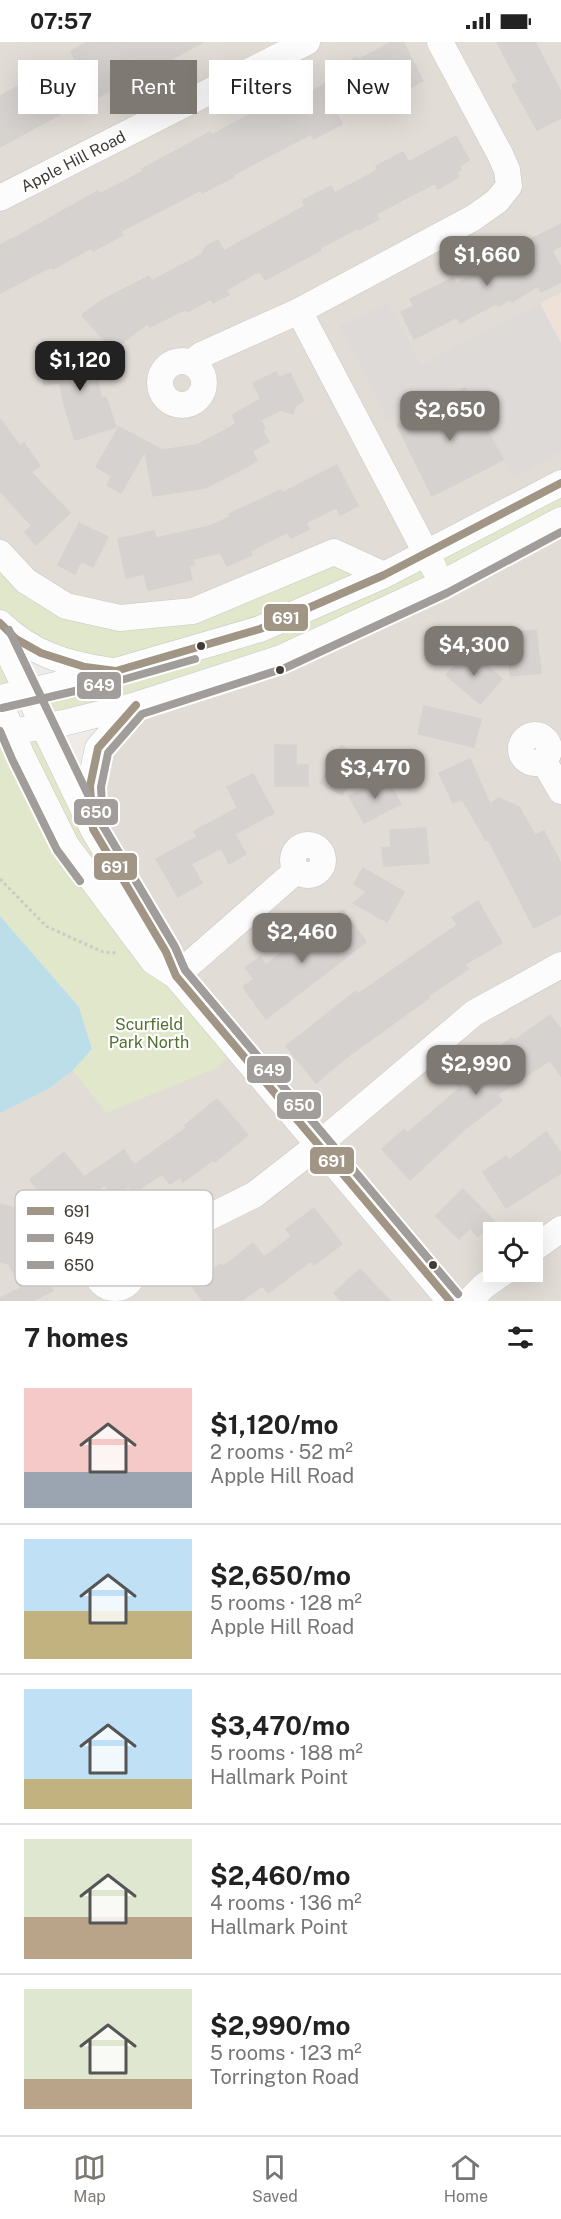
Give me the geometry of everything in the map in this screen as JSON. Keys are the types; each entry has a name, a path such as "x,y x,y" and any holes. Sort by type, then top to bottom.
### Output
{"street":[{"name":"Apple Hill Road","path":"0,198 307,42"},
{"path":"192,363 201,354 299,311 473,218 497,201 509,186 507,170 500,153 440,42"},
{"path":"299,311 443,584"},
{"path":"176,975 153,961 66,845 6,733 0,700 116,671 260,629 384,575 561,483"},
{"path":"6,733 45,727 136,705 281,658 443,584 561,520"},
{"path":"0,553 26,581 66,606 120,618 193,610 334,552 384,575"},
{"path":"0,623 16,639 41,654 85,667 116,671"},
{"path":"0,635 93,829 166,952 176,975 450,1301"},
{"path":"93,829 90,786 98,748 136,705"},
{"path":"543,760 561,791"},
{"path":"176,975 297,870"},
{"path":"213,1216 254,1196 474,1013 561,965"},
{"path":"543,1242 561,1229"},
{"path":"469,1301 492,1282"}],"path":[{"path":"0,879 46,926 103,952 118,953"}],"shaded area":[{"path":"0,42 561,42 561,293 540,304 561,343 561,483 427,554 193,611 66,606 0,553"},
{"path":"561,293 561,343 540,303"},
{"path":"388,302 421,365 540,303 561,343 561,452 513,477 461,382 388,420 340,326"},
{"path":"561,520 561,1301 0,1301 0,1113 50,1088 73,1070 107,1113 90,786 136,705"}],"green space":[{"name":"Scurfield Park North","path":"561,483 561,520 281,658 63,723 53,746 236,1048 217,1068 106,1113 73,1070 92,1049 79,1007 0,916 0,734 45,727 29,693 0,698 0,635 29,692 114,671 0,623 0,553 66,606 193,611 334,552 384,575"}],"water":[{"path":"0,916 79,1007 92,1049 73,1070 50,1088 0,1113"}],"building":[{"path":"88,42 203,42 170,60 110,60 110,91 98,97 98,60 75,60 71,51"},
{"path":"392,42 403,42 423,81 411,87 411,60 358,60"},
{"path":"497,42 535,42 561,92 561,118 537,130 512,85 518,82"},
{"path":"325,84 325,114 337,114 342,124 314,139 311,134 233,175 234,177 202,193 201,190 121,231 123,235 93,251 91,248 53,269 51,267 0,293 0,245 98,191 100,194 144,171 142,169 210,132 212,135 251,114 313,114 313,90"},
{"path":"18,86 18,114 61,114 0,147 0,96"},
{"path":"456,136 469,160 459,166 461,170 457,172 459,177 438,189 435,183 376,214 379,219 320,248 321,250 265,280 260,271 226,290 229,295 213,303 211,299 187,312 186,309 150,327 148,323 113,350 82,315 99,302 149,276 152,281 202,254 206,246 218,240 224,251 305,206 303,200 331,186 335,193 378,170 376,166 403,152 409,162"},
{"path":"561,224 561,246 552,251 561,267 561,282 541,292 538,286 512,302 510,299 499,306 497,303 460,323 457,317 414,339 401,312 414,306 410,299 453,278 456,284 496,261 504,265 536,248 531,239"},
{"path":"93,351 101,398 106,397 116,427 75,440 60,383 44,385 41,358"},
{"path":"276,372 279,378 290,373 304,401 295,406 293,414 280,410 261,420 265,428 262,430 269,442 252,451 257,460 250,465 205,488 153,496 145,451 121,493 107,485 112,476 96,467 119,427 162,450 197,445 236,423 232,415 261,399 253,383"},
{"path":"465,388 503,460 432,496 397,425"},
{"path":"0,419 20,446 24,443 40,466 31,472 70,513 36,545 25,532 32,526 0,491"},
{"path":"337,465 358,506 340,515 337,507 306,523 309,529 291,538 288,532 250,551 252,555 227,566 220,553 193,559 194,565 189,565 192,580 148,590 144,574 126,578 118,539 154,531 156,538 210,526 230,517 229,514 281,490 282,493"},
{"path":"79,523 108,537 93,567 81,561 75,574 58,565"},
{"path":"536,630 541,673 510,676 509,660 517,659 515,632"},
{"path":"469,649 502,679 480,704 446,675"},
{"path":"424,706 481,719 474,747 418,734"},
{"path":"275,745 296,745 296,765 308,765 308,786 275,786"},
{"path":"341,746 363,758 342,795 320,783"},
{"path":"470,759 490,804 499,798 519,807 535,835 544,831 561,864 561,914 534,928 488,839 486,840 462,799 453,803 439,773"},
{"path":"253,774 274,813 235,834 246,854 229,864 221,848 191,864 202,883 178,897 156,859 197,837 194,831 238,808 227,787"},
{"path":"386,777 401,804 364,823 349,796"},
{"path":"426,828 429,863 384,866 382,848 391,847 390,830"},
{"path":"363,868 404,892 387,922 353,903 367,892 354,884"},
{"path":"478,901 502,943 465,964 468,969 428,996 429,998 343,1060 316,1083 286,1046 356,991 358,994 457,925 452,917"},
{"path":"343,910 366,942 266,1019 243,987 254,979 245,968 260,957 266,965 302,936 304,939"},
{"path":"550,1015 561,1029 561,1076 550,1060 497,1095 502,1101 465,1129 410,1180 382,1149 404,1129 407,1133 460,1088 456,1083 492,1056 490,1053 512,1038 514,1041"},
{"path":"217,1099 248,1135 215,1162 213,1160 183,1182 180,1177 170,1184 162,1174 138,1190 132,1190 129,1186 123,1190 109,1190 105,1184 98,1190 38,1190 30,1180 64,1152 84,1177 124,1150 134,1165 186,1128 185,1125"},
{"path":"546,1132 561,1153 561,1173 506,1208 483,1172 506,1156 509,1160"},
{"path":"463,1189 494,1221 483,1222 483,1232 478,1237 470,1228 459,1239 436,1216"},
{"path":"0,1204 15,1208 15,1276 9,1264 0,1262"},
{"path":"314,1208 342,1244 314,1265 311,1261 268,1293 262,1286 241,1301 203,1301 192,1286 213,1286 213,1270 221,1264 223,1267 253,1243 264,1257 292,1236 286,1229"},
{"path":"360,1269 390,1301 341,1301 334,1293"},
{"path":"20,1286 51,1286 53,1291 32,1301 0,1301 0,1298 21,1288"}],"transit line":[{"name":"691","path":"0,623 16,639 41,653 85,667 116,671 260,629 384,575 561,483"},
{"name":"649","path":"458,1294 185,970 175,947 103,826 101,787 108,753 142,714 285,668 447,593 561,532"},
{"name":"650","path":"9,630 102,824 175,947 185,970 458,1294"},
{"name":"649","path":"2,708 118,681 195,659"},
{"name":"691","path":"136,705 98,748 90,786 93,829 166,952 176,976 450,1301"},
{"name":"649","path":"0,731 57,850 80,881"}]}
